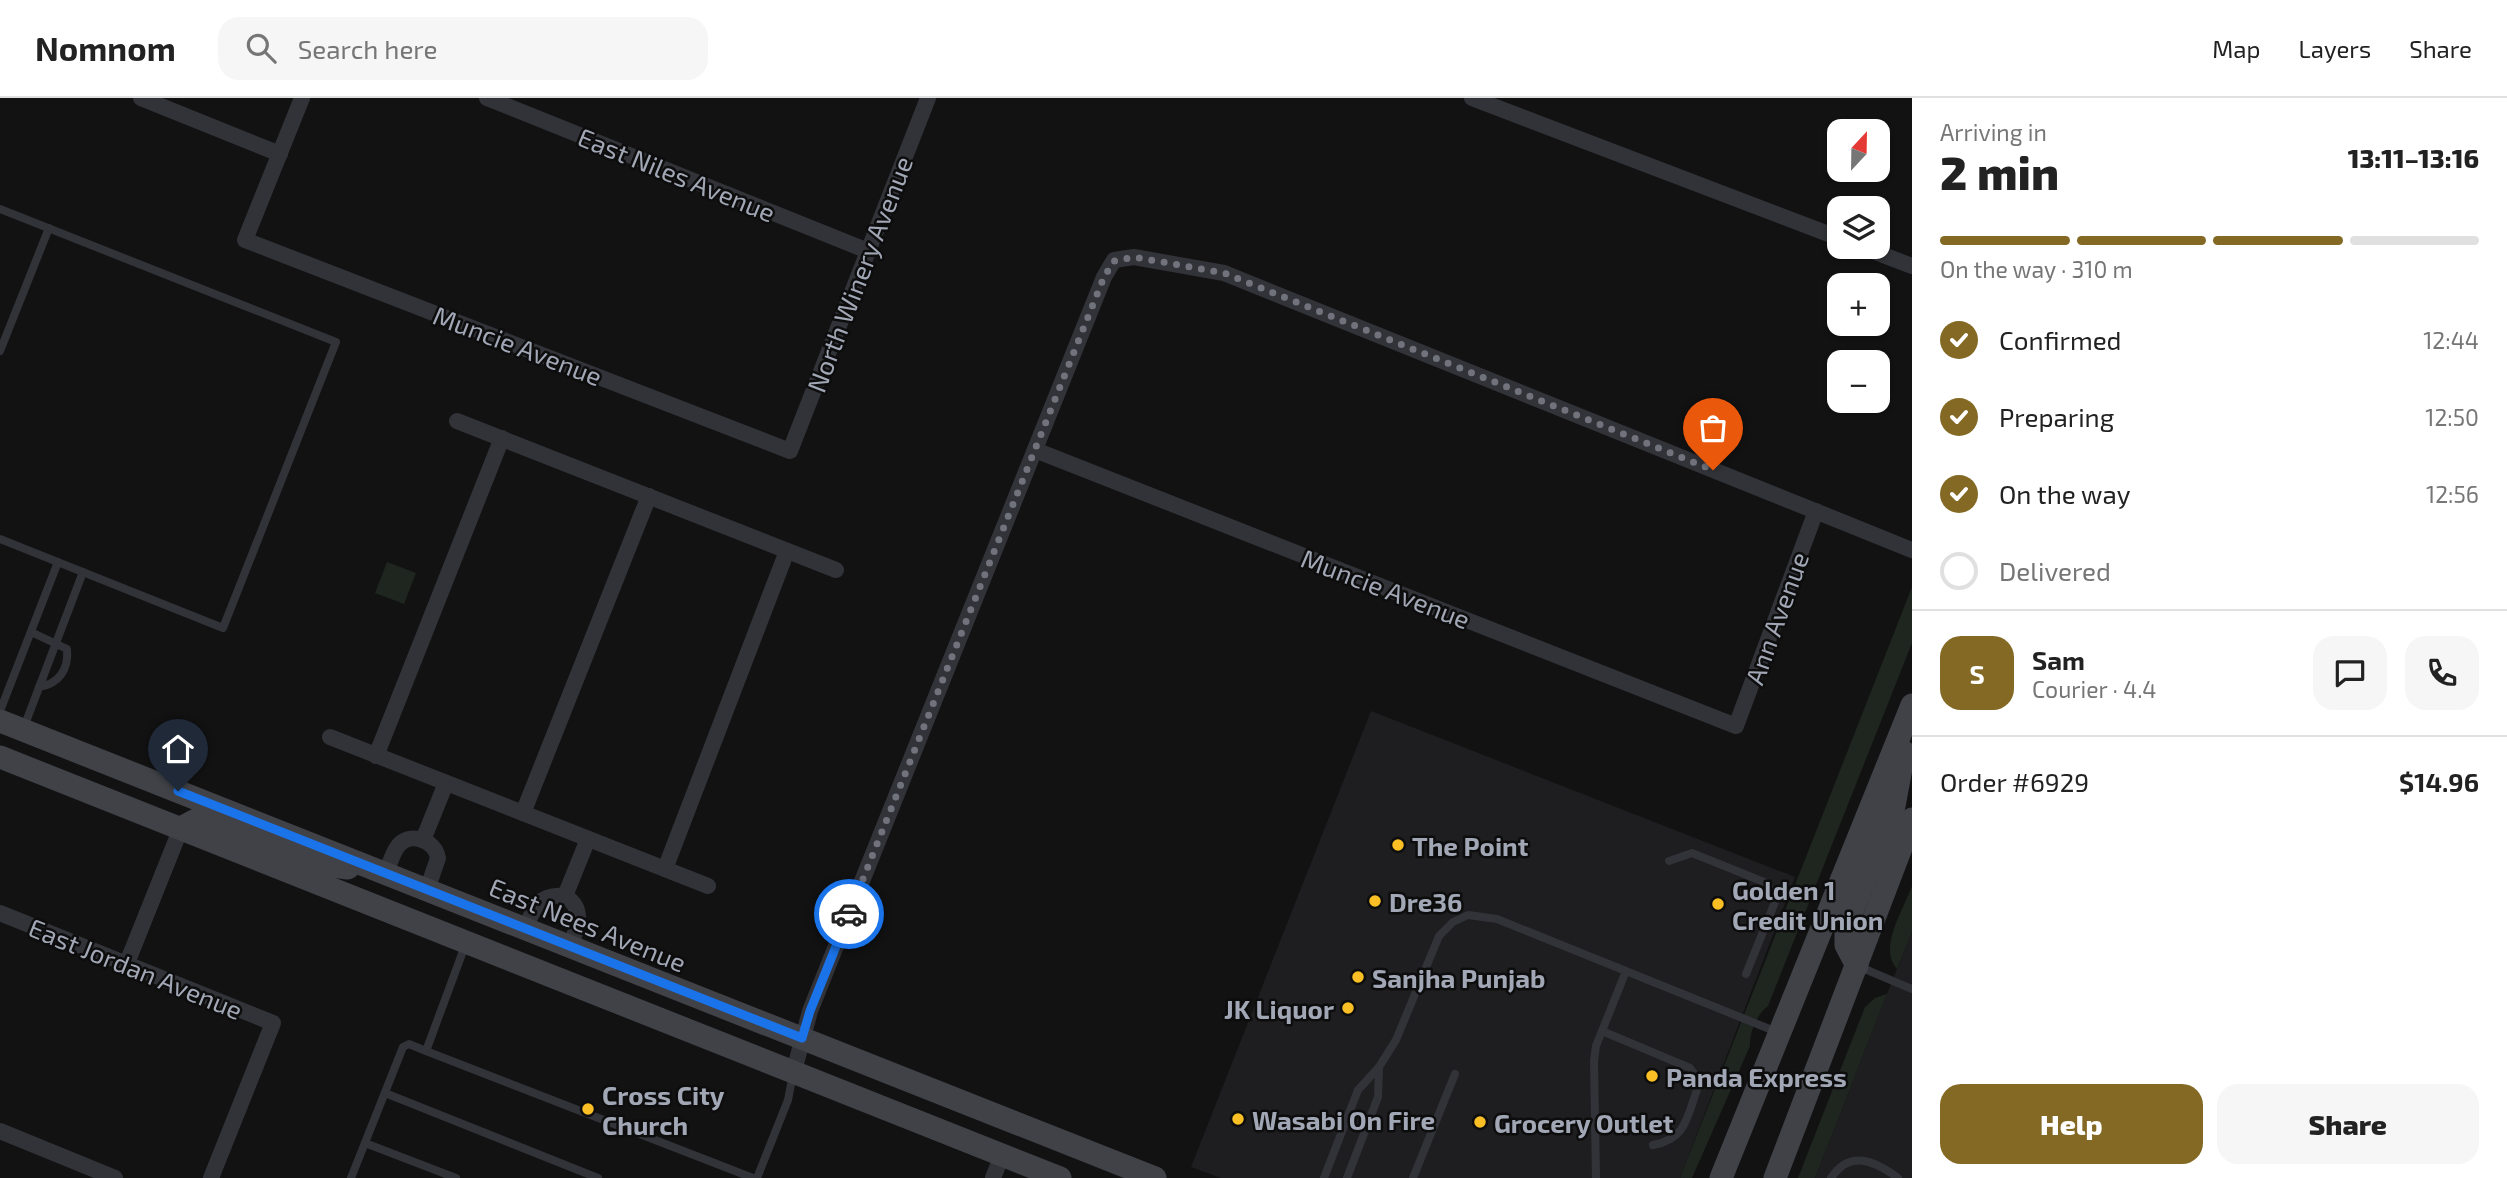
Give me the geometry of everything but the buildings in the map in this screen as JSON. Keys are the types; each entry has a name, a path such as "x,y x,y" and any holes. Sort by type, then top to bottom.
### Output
{"main road":[{"path":"1857,966 1846,945 1846,927 1894,806 1912,706"},
{"path":"1721,1178 1912,706"},
{"name":"East Nees Avenue","path":"0,721 1155,1178"},
{"path":"0,757 794,1071 1013,1165 1060,1178"},
{"path":"1775,1178 1912,819"},
{"path":"181,828 196,820 211,821 317,864 386,874"}],"street":[{"path":"141,98 280,154 302,98"},
{"name":"East Niles Avenue","path":"487,98 868,251"},
{"name":"North Winery Avenue","path":"790,451 928,98"},
{"path":"1472,98 1827,233"},
{"name":"Muncie Avenue","path":"280,154 245,240 790,451"},
{"path":"794,1071 810,1011 1104,277 1114,261 1134,257 1224,273 1912,550"},
{"path":"1890,258 1912,266"},
{"path":"457,421 836,570"},
{"path":"376,756 502,439"},
{"name":"Muncie Avenue","path":"1035,450 1736,726"},
{"path":"523,813 649,496"},
{"name":"Ann Avenue","path":"1736,726 1816,511"},
{"path":"665,869 787,551"},
{"path":"330,737 708,886"},
{"path":"423,840 446,783"},
{"path":"127,963 181,828"},
{"path":"565,896 588,839"},
{"path":"386,874 399,845 405,841 423,840 433,845 438,858 427,890"},
{"path":"525,930 533,907 543,898 565,896 577,907 579,917 570,947"},
{"name":"East Jordan Avenue","path":"0,913 273,1023 211,1178"},
{"path":"0,1131 116,1178"},
{"path":"993,1178 1013,1165"}],"lane":[{"path":"0,209 336,342 223,628 0,539"},
{"path":"0,351 49,228"},
{"path":"0,711 58,562"},
{"path":"23,730 83,572"},
{"path":"32,632 67,649 66,668 50,685 39,687"},
{"path":"1669,861 1692,853 1764,882 1772,891 1775,902 1746,974"},
{"path":"1324,1178 1358,1090 1379,1067 1396,1040 1439,936 1460,918 1482,915 1497,919 1780,1034"},
{"path":"426,1051 467,941"},
{"path":"1857,966 1912,989"},
{"path":"1596,1178 1594,1061 1602,1031 1626,971"},
{"path":"1602,1031 1690,1068 1698,1079 1698,1087 1678,1136 1670,1142 1653,1144"},
{"path":"351,1178 403,1047 409,1045 755,1178 788,1100 794,1071"},
{"path":"1347,1178 1378,1097 1379,1067"},
{"path":"1413,1178 1455,1074"},
{"path":"385,1093 598,1178"},
{"path":"365,1143 456,1178"},
{"path":"1831,1178 1850,1160 1860,1158 1884,1168 1898,1178"}],"shaded area":[{"path":"387,562 416,573 404,604 375,593"},
{"path":"1912,587 1912,643 1768,1006 1754,1024 1750,1046 1692,1178 1680,1178"},
{"path":"1371,711 1795,877 1680,1178 1221,1178 1191,1167"},
{"path":"1912,886 1912,932 1897,969 1892,960 1891,940"},
{"path":"1912,932 1912,1178 1815,1178 1887,994"},
{"path":"1887,994 1815,1178 1798,1178 1865,1007 1875,998"}],"way so far":[{"path":"849,914 1104,277 1114,261 1134,257 1198,266 1224,273 1713,470"}],"place":[{"name":"The Point","path":"1398,845"},
{"name":"Dre36","path":"1375,901"},
{"name":"Golden 1 Credit Union","path":"1718,904"},
{"name":"Sanjha Punjab","path":"1358,977"},
{"name":"JK Liquor","path":"1348,1008"},
{"name":"Panda Express","path":"1652,1076"},
{"name":"Cross City Church","path":"588,1109"},
{"name":"Wasabi On Fire","path":"1238,1119"},
{"name":"Grocery Outlet","path":"1480,1122"}],"route":[{"path":"178,791 802,1038 849,914"}]}
